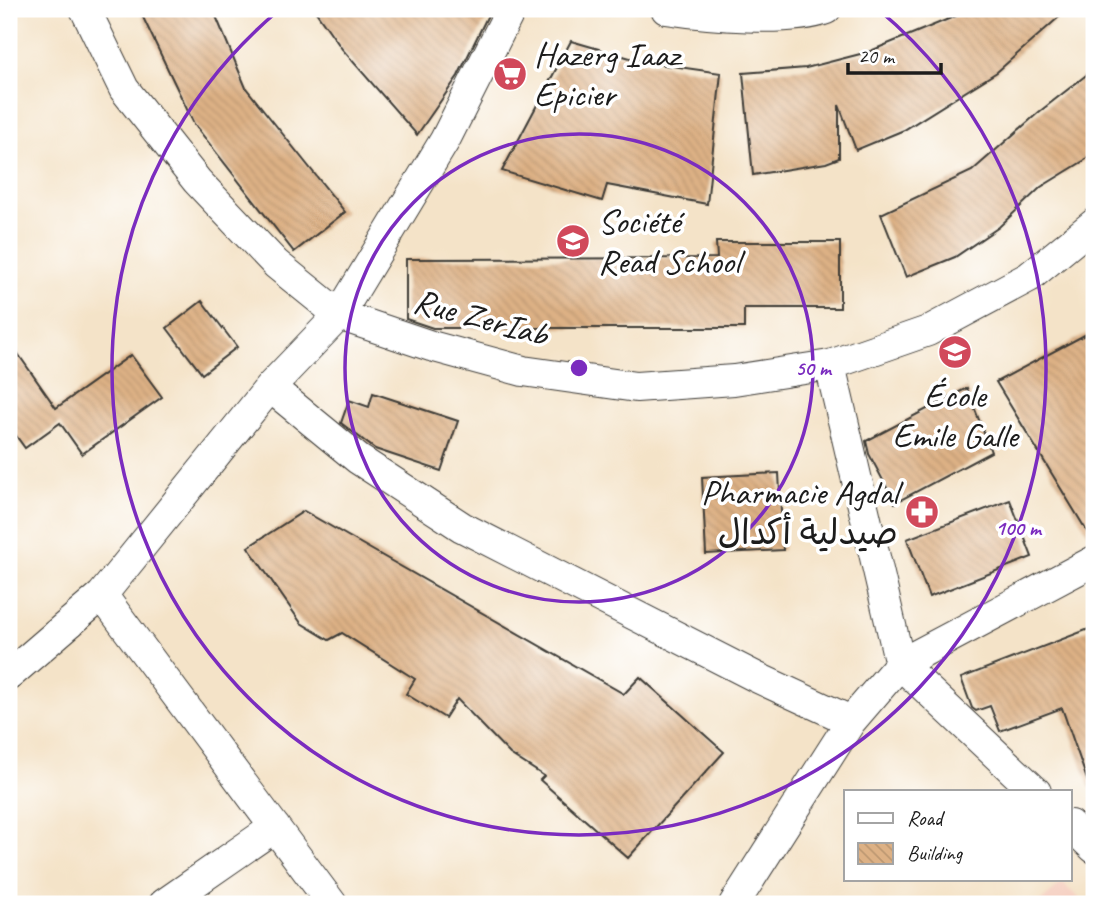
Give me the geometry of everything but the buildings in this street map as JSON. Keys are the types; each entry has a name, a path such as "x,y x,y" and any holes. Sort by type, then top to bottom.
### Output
{"street":[{"name":"Rue ZerIab","path":"85,9 124,89 197,181 276,264 339,315 431,346 523,371 636,387 734,380 830,365 928,331 1029,278 1094,224"},
{"path":"9,675 102,595 270,387 339,315 445,140 511,9"},
{"path":"666,9 753,16 816,13 826,9"},
{"path":"830,365 900,664 1033,790"},
{"path":"270,387 358,459 462,527 756,677 851,721"},
{"path":"734,904 851,721 900,664 1094,561"},
{"path":"102,595 332,904"},
{"path":"164,904 275,827"},
{"path":"1072,827 1094,848"}],"shaded area":[{"path":"1062,883 1086,904 1038,904"}],"place":[{"name":"Hazerg Iaaz Epicier","path":"510,74"},
{"name":"Société Read School","path":"573,241"},
{"name":"École Emile Galle","path":"955,352"},
{"name":"Pharmacie Agdal صيدلية أكدال","path":"922,512"}]}
